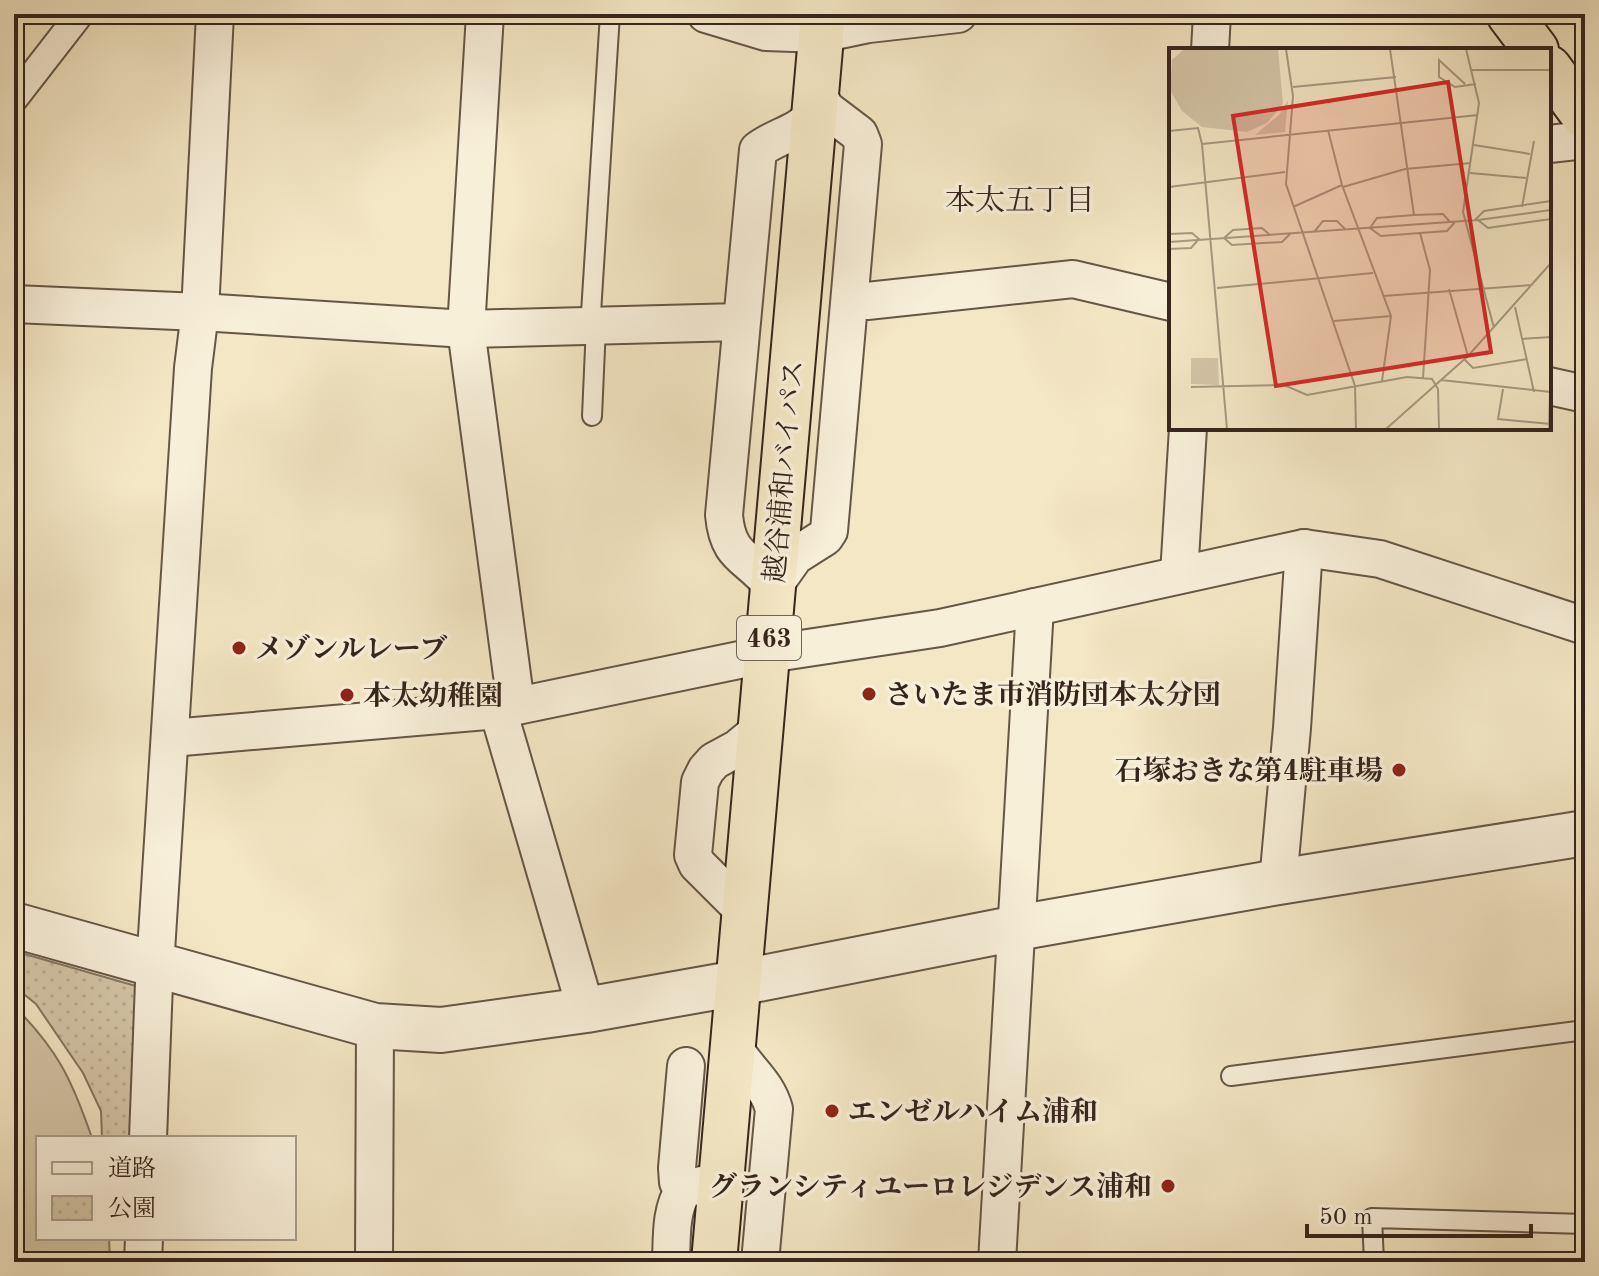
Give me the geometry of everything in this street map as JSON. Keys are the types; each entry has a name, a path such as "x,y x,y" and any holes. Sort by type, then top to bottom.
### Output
{"highway":[{"path":"1509,14 1534,48"},
{"name":"越谷浦和バイパス","path":"714,1262 703,1181 734,1048 822,24"},
{"path":"1551,71 1585,117"}],"street":[{"path":"14,99 80,14"},
{"path":"148,1136 193,368 200,312 215,14"},
{"path":"485,14 466,329 507,708 586,1010"},
{"path":"706,14 766,32 822,24 869,24 958,14"},
{"path":"1210,48 1212,14"},
{"path":"814,104 826,109 859,134 863,144 851,300 829,531 825,537 795,556 773,587 734,549 726,536 724,515 740,322 758,150 802,128 814,104"},
{"path":"1551,144 1585,140"},
{"path":"851,300 867,301 1073,279 1169,302"},
{"path":"14,304 466,329 740,322"},
{"path":"1551,386 1585,394"},
{"path":"1179,575 1188,430"},
{"path":"171,738 507,708 768,654 940,628 1304,548 1380,559 1585,626"},
{"path":"1278,882 1304,548"},
{"path":"997,1262 1035,607"},
{"path":"14,925 375,1026 441,1030 586,1010 1017,928 1585,833"},
{"path":"374,1262 375,1026"},
{"path":"734,1048 743,1064 766,1086 774,1109 760,1262"},
{"path":"686,1066 678,1182 703,1181"},
{"path":"671,1262 675,1211 703,1181"},
{"path":"143,1262 144,1240"}],"lane":[{"path":"592,416 596,326 591,313 610,14"},
{"path":"1231,1076 1585,1030"},
{"path":"1374,1262 1372,1218 1585,1224"}],"green space":[{"path":"14,951 143,988 133,1136 102,1136 101,1111 83,1073 36,1004 14,986"},
{"path":"14,1006 42,1037 62,1067 91,1136 36,1136 36,1240 109,1240 110,1262 14,1262"}],"place":[{"name":"メゾンルレーブ","path":"239,648"},
{"name":"さいたま市消防団本太分団","path":"869,694"},
{"name":"本太幼稚園","path":"347,695"},
{"name":"石塚おきな第4駐車場","path":"1399,770"},
{"name":"エンゼルハイム浦和","path":"832,1111"},
{"name":"グランシティユーロレジデンス浦和","path":"1168,1186"}],"district":[{"name":"本太五丁目","path":"1020,200"}]}
